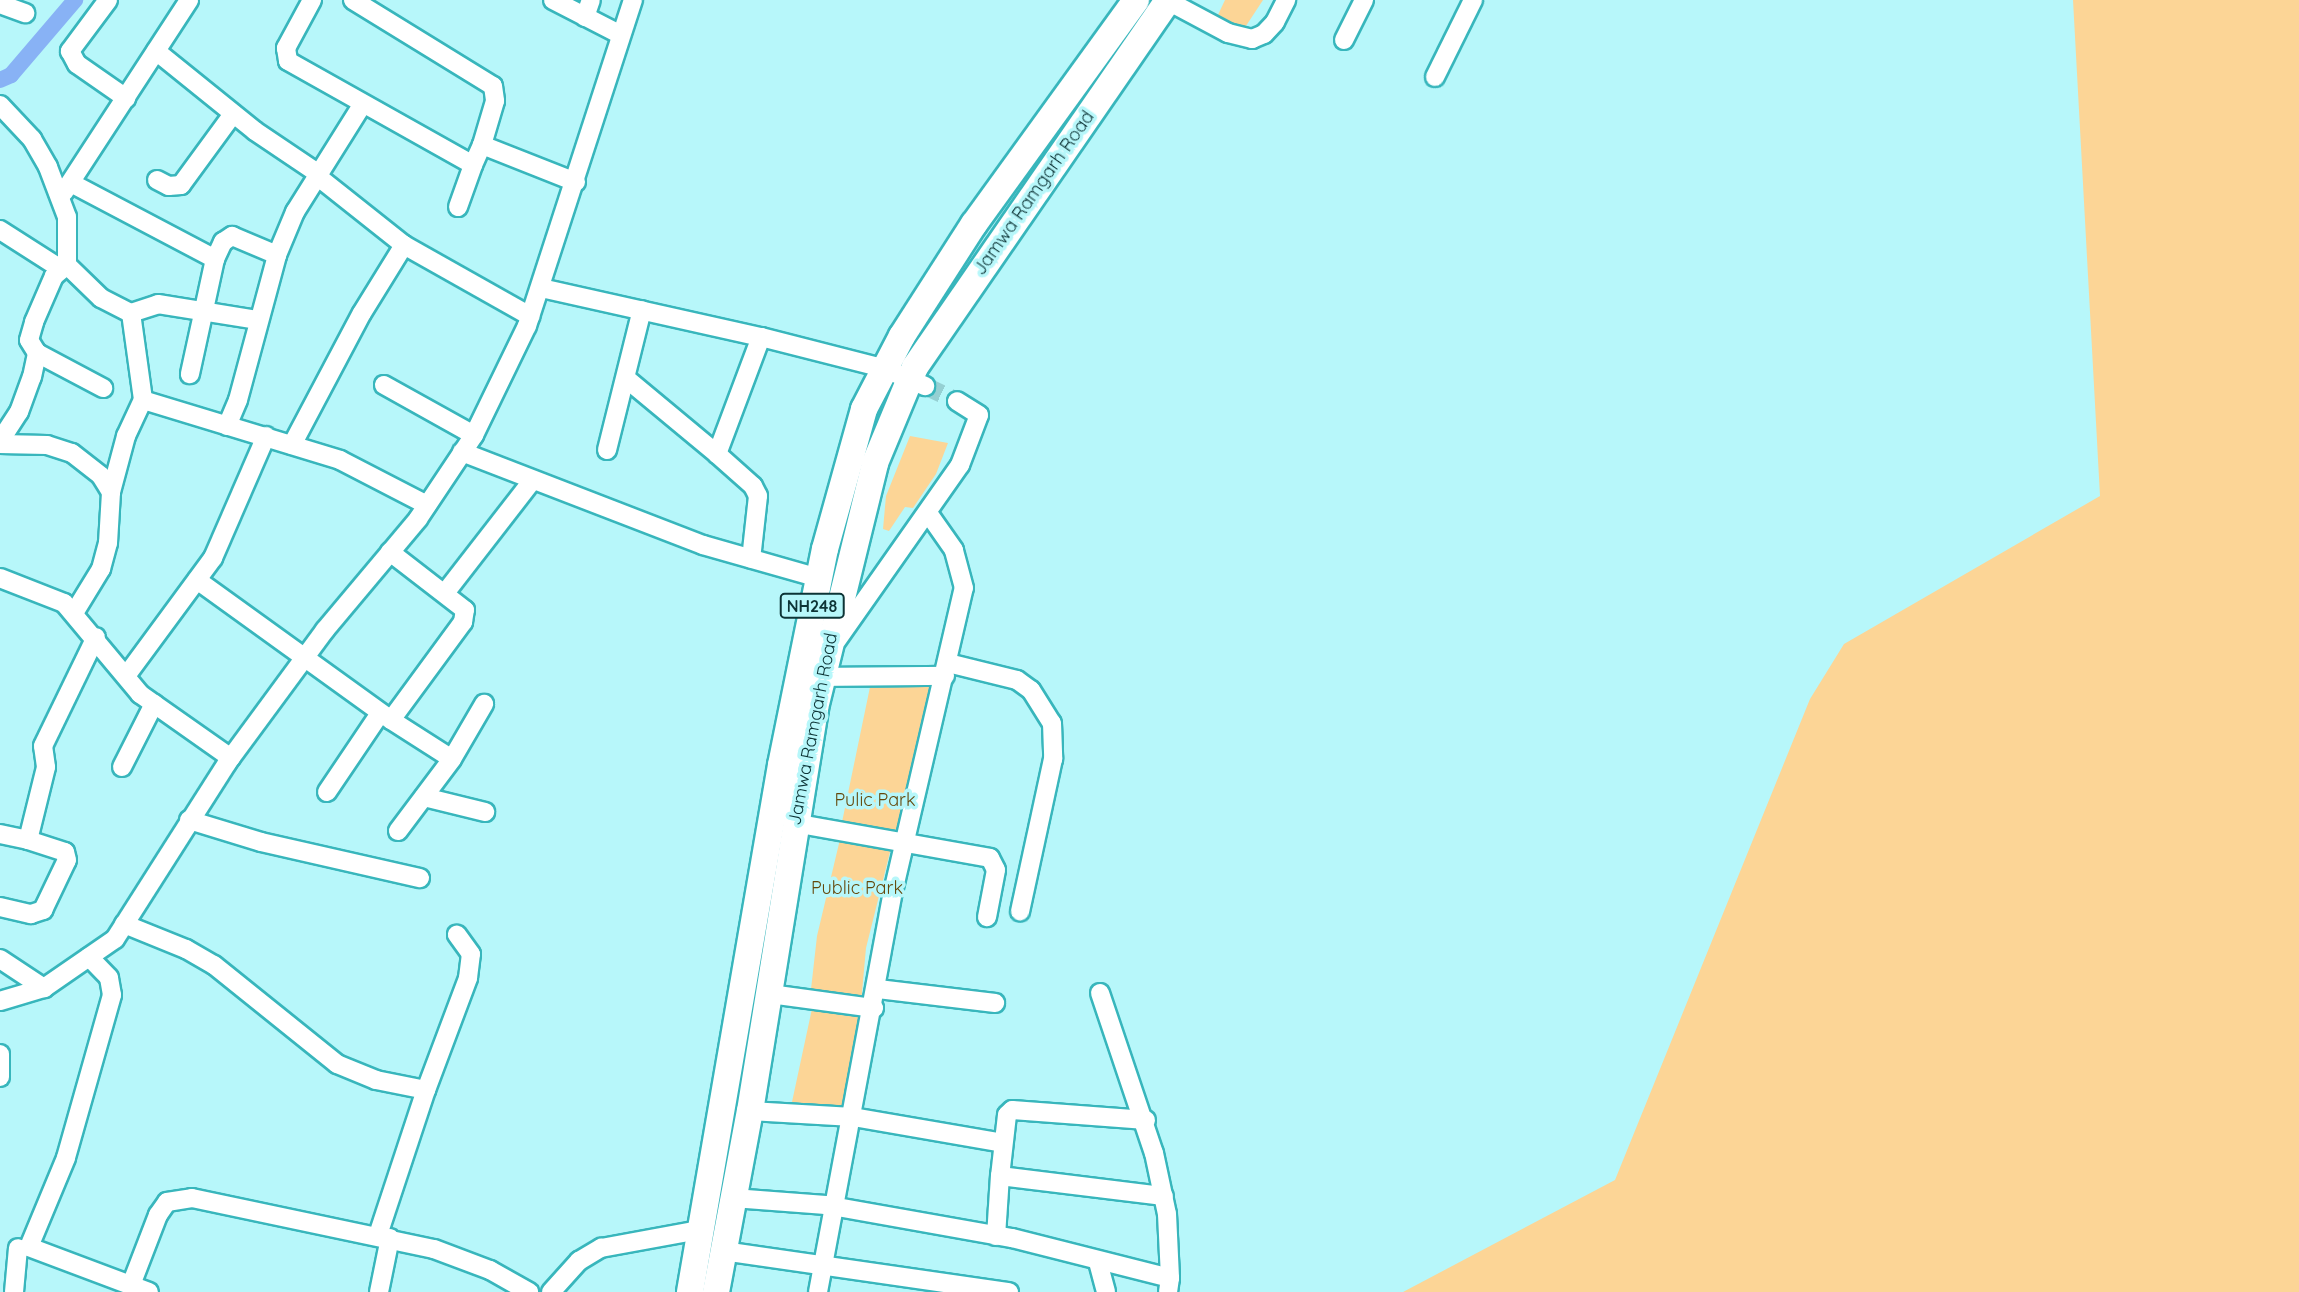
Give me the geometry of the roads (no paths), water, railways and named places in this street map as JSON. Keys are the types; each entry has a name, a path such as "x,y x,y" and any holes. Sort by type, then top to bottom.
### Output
{"highway":[{"name":"Jamwa Ramgarh Road","path":"690,1292 781,765 819,578 854,439 883,368 974,224 1136,0"},
{"name":"Jamwa Ramgarh Road","path":"716,1292 770,994 794,823 824,666 875,463 917,383 1168,0"}],"street":[{"path":"108,0 70,51 77,64 126,99"},
{"path":"65,190 189,0"},
{"path":"312,0 284,56 362,105 473,165"},
{"path":"352,0 493,86 495,101 482,145 458,207"},
{"path":"553,0 588,8 621,35"},
{"path":"0,1001 44,988 115,939 231,758 305,657 427,505 474,435 541,288 633,0"},
{"path":"1168,0 1228,33 1252,38 1270,29 1286,0"},
{"path":"1345,40 1364,0"},
{"path":"1435,76 1473,0"},
{"path":"0,4 24,13"},
{"path":"156,51 233,114 318,175 404,245 530,316"},
{"path":"0,105 33,139 65,190 67,217 64,267 29,335 37,354 103,388"},
{"path":"227,426 238,400 257,320 277,255 318,175 362,105"},
{"path":"157,180 169,186 181,185 233,114"},
{"path":"482,145 576,182"},
{"path":"65,190 215,259"},
{"path":"0,230 64,267 102,298 131,313"},
{"path":"190,374 215,259 223,242 232,236 277,255"},
{"path":"292,445 362,313 404,245"},
{"path":"541,288 761,337 883,368 917,383"},
{"path":"131,313 150,304 257,320"},
{"path":"607,450 628,380 642,310"},
{"path":"74,614 101,569 108,544 111,492 126,436 143,400 131,313"},
{"path":"717,454 761,337"},
{"path":"37,354 19,412 0,443 47,445 72,453 101,476 111,492"},
{"path":"628,380 753,485 758,496 751,559"},
{"path":"384,385 474,435"},
{"path":"143,400 340,460 427,505"},
{"path":"824,666 960,465 979,415 957,401"},
{"path":"126,676 213,558 266,436"},
{"path":"462,452 532,481 751,559 819,578"},
{"path":"445,593 532,481"},
{"path":"818,1292 837,1208 904,842 964,588 962,571 928,513"},
{"path":"327,792 463,622 462,606 390,552"},
{"path":"0,578 64,603 96,637 126,676 154,704 231,758"},
{"path":"197,580 385,717 452,760"},
{"path":"27,840 46,767 43,746 96,637"},
{"path":"824,666 946,669 1017,680 1031,690 1052,723 1053,759 1020,911"},
{"path":"122,767 154,704"},
{"path":"398,831 452,760 484,704"},
{"path":"424,797 485,812"},
{"path":"189,820 261,842 420,878"},
{"path":"794,823 990,858 996,870 987,917"},
{"path":"0,834 65,852 67,860 44,910 32,914 0,907"},
{"path":"124,924 186,948 214,965 337,1064 376,1080 426,1090"},
{"path":"379,1292 384,1237 426,1090 468,978 471,954 457,935"},
{"path":"14,1292 16,1249 66,1158 112,995 109,978 89,957"},
{"path":"0,959 44,988"},
{"path":"878,989 995,1003"},
{"path":"733,1198 837,1208 996,1236 1098,1262 1169,1285 1172,1264 1164,1196 1146,1120 1100,993"},
{"path":"770,994 874,1008"},
{"path":"0,1054 0,1077"},
{"path":"996,1236 1007,1115 1019,1108 1146,1120"},
{"path":"750,1111 853,1117 1003,1143"},
{"path":"1000,1176 1164,1196"},
{"path":"131,1285 158,1215 167,1202 179,1198 384,1237 490,1270 529,1292"},
{"path":"551,1292 579,1261 601,1248 699,1230"},
{"path":"16,1249 149,1292"},
{"path":"723,1251 1009,1292"},
{"path":"1098,1262 1106,1292"}],"waterway":[{"path":"0,80 11,75 75,0"}],"tunnel":[{"path":"925,386 957,401"}],"park label":[{"name":"Pulic Park","path":"875,800"},
{"name":"Public Park","path":"857,888"}]}
